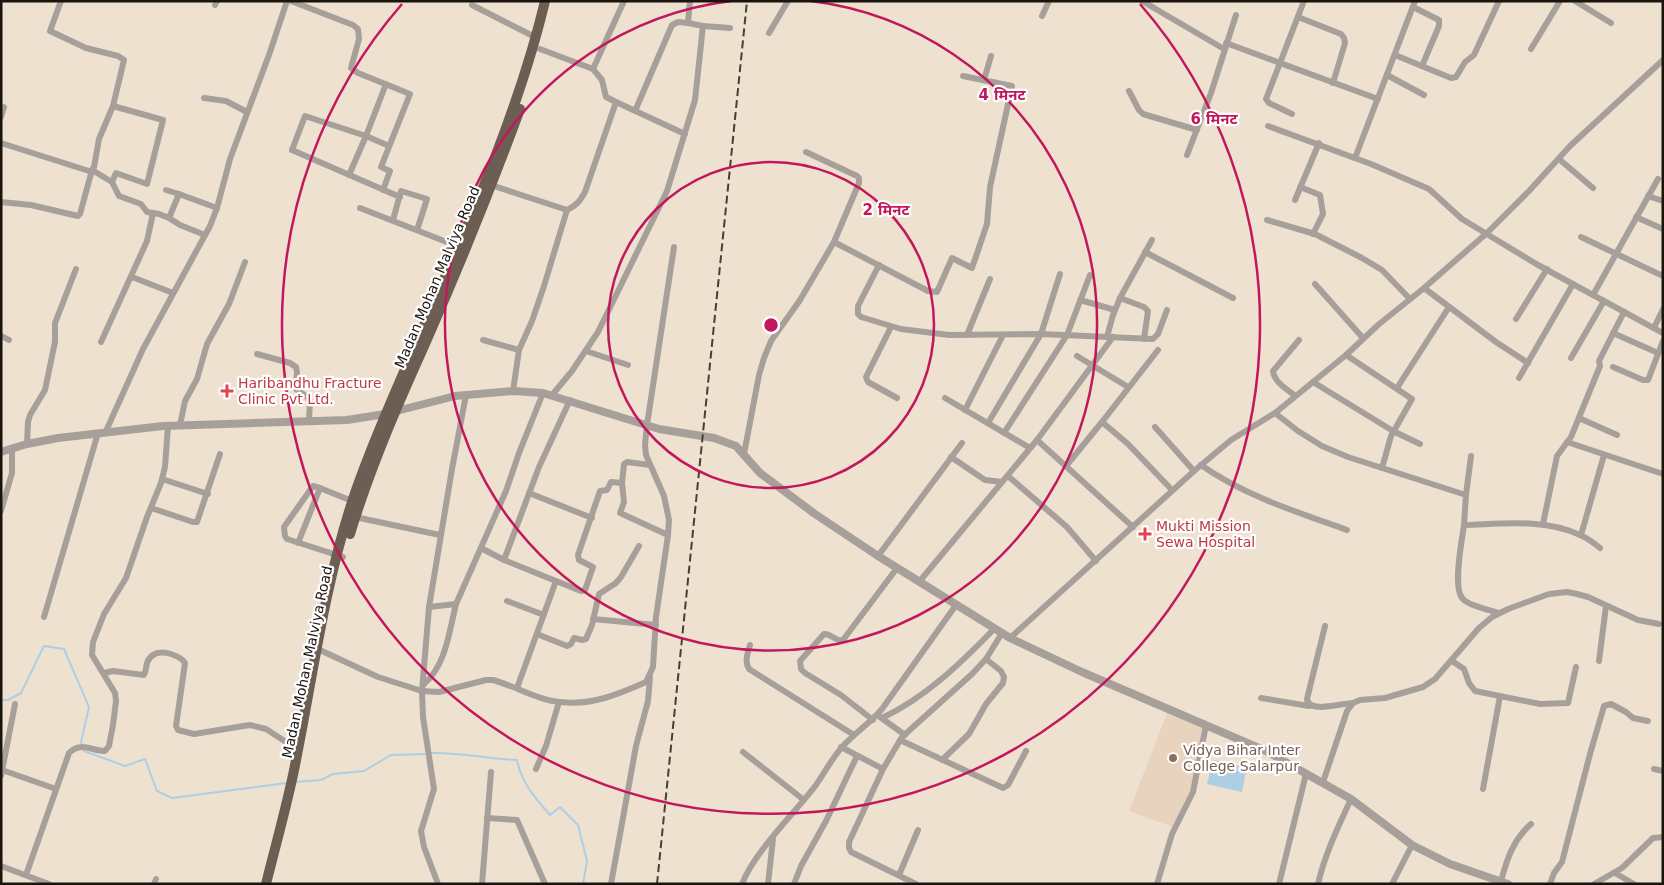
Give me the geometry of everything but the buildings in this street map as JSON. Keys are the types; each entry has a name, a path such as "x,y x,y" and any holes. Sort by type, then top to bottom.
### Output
{"highway":[{"path":"390,413 488,174 518,95 537,38 545,1"},
{"name":"Madan Mohan Malviya Road","path":"272,884 352,501 390,413 428,335 491,185 540,49 552,1"},
{"name":"Madan Mohan Malviya Road","path":"295,774 298,745 316,648 340,556 390,413"},
{"name":"Madan Mohan Malviya Road","path":"266,884 290,798"}],"street":[{"path":"1,202 31,205 78,216 100,139 113,106 124,60 118,56 86,48 50,31 61,1"},
{"path":"44,617 102,432 143,349 218,208 230,159 287,1"},
{"path":"291,1 353,25 358,29 359,38 351,68 358,73 410,94 380,167 390,171 382,190"},
{"path":"593,69 624,1"},
{"path":"688,23 690,1"},
{"path":"769,33 788,1"},
{"path":"1042,16 1049,1"},
{"path":"1142,1 1225,46 1281,63 1378,100"},
{"path":"1292,114 1269,103 1266,99 1304,1"},
{"path":"1395,55 1451,78 1456,77 1465,62 1474,55 1499,1"},
{"path":"1531,49 1560,1"},
{"path":"1575,1 1611,23"},
{"path":"1355,158 1414,4 1440,20 1422,66"},
{"path":"472,5 537,38"},
{"path":"1187,155 1211,93 1236,15"},
{"path":"1298,17 1341,34 1344,38 1346,44 1333,83"},
{"path":"635,110 672,24 678,22 730,28"},
{"path":"552,395 586,351 598,332 667,191 698,84 703,26"},
{"path":"540,49 593,69 602,80 606,97 685,134"},
{"path":"984,80 991,56"},
{"path":"1010,638 1201,465 1231,440 1275,412 1313,382 1487,233 1635,84 1663,60"},
{"path":"1387,75 1424,95"},
{"path":"834,242 928,291 937,292 952,258 972,268 987,224 990,187 1012,86 963,76"},
{"path":"349,175 386,84"},
{"path":"1129,92 1142,114 1197,130"},
{"path":"204,98 226,101 247,112"},
{"path":"491,185 567,210 575,206 585,192 616,102"},
{"path":"112,182 116,173 148,184 163,120 113,106"},
{"path":"1,117 4,107"},
{"path":"389,146 366,136 305,116 292,150 400,198"},
{"path":"1268,126 1355,158 1429,189 1462,219 1573,284 1663,333"},
{"path":"1,143 92,170 112,182 119,196 141,204 147,212 169,218 180,225 205,235"},
{"path":"1295,200 1319,144"},
{"path":"744,454 759,375 771,341 800,300 834,242 859,183 857,176 806,152"},
{"path":"1559,159 1592,188"},
{"path":"1593,295 1658,179"},
{"path":"1300,187 1320,195 1324,214 1313,234"},
{"path":"166,190 218,208"},
{"path":"393,220 401,191 427,199 417,230"},
{"path":"169,218 179,194"},
{"path":"1648,196 1663,201"},
{"path":"360,208 457,246"},
{"path":"513,391 519,350 532,321 544,286 567,210"},
{"path":"101,342 147,242 152,213"},
{"path":"1636,217 1663,229"},
{"path":"1267,220 1313,234 1374,265 1382,270 1410,299"},
{"path":"1582,237 1663,276"},
{"path":"919,582 1037,440 1092,366 1110,337 1115,310 1120,298 1152,240"},
{"path":"611,884 636,746 648,701 661,577 668,535 667,507 650,465 645,445 674,247"},
{"path":"1145,252 1233,298"},
{"path":"180,425 184,401 197,379 207,344 229,304 245,262"},
{"path":"878,265 858,306 858,314 861,317 891,327 914,331 967,335 1041,334 1153,339 1156,337 1167,310"},
{"path":"27,444 30,415 45,390 55,342 55,323 76,269"},
{"path":"1516,318 1547,269"},
{"path":"988,423 1041,334 1060,274"},
{"path":"1004,433 1067,335 1090,275"},
{"path":"132,277 173,293"},
{"path":"967,335 990,279"},
{"path":"1315,284 1363,338"},
{"path":"1519,378 1573,284"},
{"path":"1424,288 1528,363"},
{"path":"1120,298 1144,307 1148,311 1144,339"},
{"path":"1080,300 1115,310"},
{"path":"1571,358 1604,301"},
{"path":"1397,388 1449,307"},
{"path":"1654,328 1663,309"},
{"path":"1543,524 1555,462 1560,451 1571,437 1600,366 1599,361 1624,312"},
{"path":"891,327 866,376 868,382 896,398"},
{"path":"1614,333 1658,353"},
{"path":"965,410 1003,335"},
{"path":"1,336 9,340"},
{"path":"483,340 519,350"},
{"path":"1295,396 1277,380 1272,371 1300,340"},
{"path":"1613,367 1646,380 1650,377 1663,341"},
{"path":"1066,466 1158,350"},
{"path":"586,351 628,365"},
{"path":"257,354 290,363 296,367 296,389 310,400 309,421"},
{"path":"1346,355 1412,399 1393,431 1382,468"},
{"path":"1077,356 1128,387"},
{"path":"1313,382 1393,431 1420,444"},
{"path":"1,452 27,444 102,432 180,425 347,420 390,413 454,396 513,391 552,395 659,429 714,438 736,446 760,473 774,484 878,556 994,629 1082,672 1266,751 1351,799 1412,845 1450,864 1504,883 1511,849 1522,832 1531,824"},
{"path":"423,688 435,673 445,650 456,604 506,490 543,393"},
{"path":"438,884 420,832 434,789 423,717 423,688 429,607 440,535 466,395"},
{"path":"945,398 1030,448"},
{"path":"504,560 550,441 570,400"},
{"path":"1275,412 1298,432 1322,446 1348,457 1466,495"},
{"path":"1579,418 1616,435"},
{"path":"1102,422 1128,444 1172,490"},
{"path":"26,875 69,753 75,748 82,747 102,752 108,746 116,701 104,672 95,662 92,655 95,636 111,601 126,578 162,478 166,458 168,426"},
{"path":"1156,427 1194,471"},
{"path":"1037,440 1133,527"},
{"path":"1567,442 1663,474"},
{"path":"878,556 962,443"},
{"path":"1,511 10,487 12,449"},
{"path":"151,508 171,516 196,522 199,519 208,494 220,454"},
{"path":"1581,535 1604,455"},
{"path":"1470,456 1459,573 1459,593 1462,599 1469,603 1499,614"},
{"path":"952,458 984,480 1002,482"},
{"path":"650,465 626,462 623,467 622,483 624,502 620,515 668,535"},
{"path":"1201,465 1220,478 1247,492 1347,530"},
{"path":"1008,476 1067,527 1096,561"},
{"path":"162,478 208,494"},
{"path":"481,548 556,582 581,591 585,590 594,567 577,558 600,491 607,490 611,482 622,483"},
{"path":"340,556 298,543 285,536 284,527 312,486 352,501"},
{"path":"298,543 320,488"},
{"path":"529,493 592,518"},
{"path":"355,517 440,535"},
{"path":"1464,525 1543,524 1581,535 1600,548"},
{"path":"537,634 569,646 574,638 582,640 586,638 599,594 616,583 621,577 639,546"},
{"path":"897,568 843,640 838,641 829,634 824,634 800,661 801,669 877,718 902,737 942,760 1003,788 1008,785 1026,751"},
{"path":"517,688 556,582"},
{"path":"1262,698 1322,707 1352,703 1360,700 1385,698 1422,687 1435,679 1479,628 1508,609 1556,593 1577,594 1638,620 1659,624"},
{"path":"507,601 544,615"},
{"path":"429,607 456,604"},
{"path":"877,718 956,605"},
{"path":"1599,661 1606,606"},
{"path":"593,619 656,626"},
{"path":"1309,706 1307,699 1325,626"},
{"path":"742,884 752,864 804,800 842,747 854,735 877,718 904,708 925,694 950,673 994,629"},
{"path":"916,884 851,852 849,842 883,769 902,737 972,674 986,659 1002,633"},
{"path":"750,644 747,658 749,669 854,735"},
{"path":"322,650 378,677 439,692 486,680 500,682 560,702 587,702 603,699 646,682 650,676"},
{"path":"104,672 114,671 144,675 147,662 155,653 172,654 180,658 184,663 176,726 178,730 194,734 250,725 266,730 286,742 298,745"},
{"path":"942,760 969,734 986,704 1003,684 1004,677 1001,671 986,659"},
{"path":"1452,661 1464,669 1469,683 1475,691 1540,704 1565,704 1569,701 1576,667"},
{"path":"1484,789 1500,696"},
{"path":"536,769 546,746 560,702"},
{"path":"1323,782 1347,710 1352,703"},
{"path":"15,704 2,773 56,789"},
{"path":"1550,884 1554,873 1562,862 1604,706 1611,704 1633,718 1648,721"},
{"path":"1156,884 1172,834 1193,792 1206,725"},
{"path":"842,747 883,769"},
{"path":"744,752 804,800"},
{"path":"794,884 801,866 826,822 858,756"},
{"path":"1654,769 1663,771"},
{"path":"482,884 491,772"},
{"path":"1280,884 1306,774"},
{"path":"1318,884 1332,840 1351,799"},
{"path":"488,818 511,818 517,820 545,884"},
{"path":"899,875 918,830"},
{"path":"1594,884 1615,873 1634,858 1653,838 1663,836"},
{"path":"768,884 773,838"},
{"path":"1392,884 1412,845"},
{"path":"1,866 49,884"},
{"path":"1615,873 1634,884"}],"shaded area":[{"name":"Vidya Bihar Inter College Salarpur","path":"1167,713 1203,728 1191,788 1173,827 1129,811"}],"water":[{"path":"1213,760 1225,762 1225,765 1234,767 1234,764 1247,767 1242,792 1207,784"}],"waterway":[{"path":"1,700 8,700 21,693 44,646 64,649 89,707 81,742 84,751 125,766 145,759 157,791 172,798 287,783"},
{"path":"431,753 517,760 525,783 550,815 560,807 578,825 587,861 583,884"},
{"path":"294,782 321,780 333,774 364,771 391,755 426,754"}],"railway":[{"path":"657,884 747,1"}],"place":[{"name":"Haribandhu Fracture Clinic Pvt Ltd.","path":"227,391"},
{"name":"Mukti Mission Sewa Hospital","path":"1145,534"},
{"name":"Vidya Bihar Inter College Salarpur","path":"1173,758"}]}
